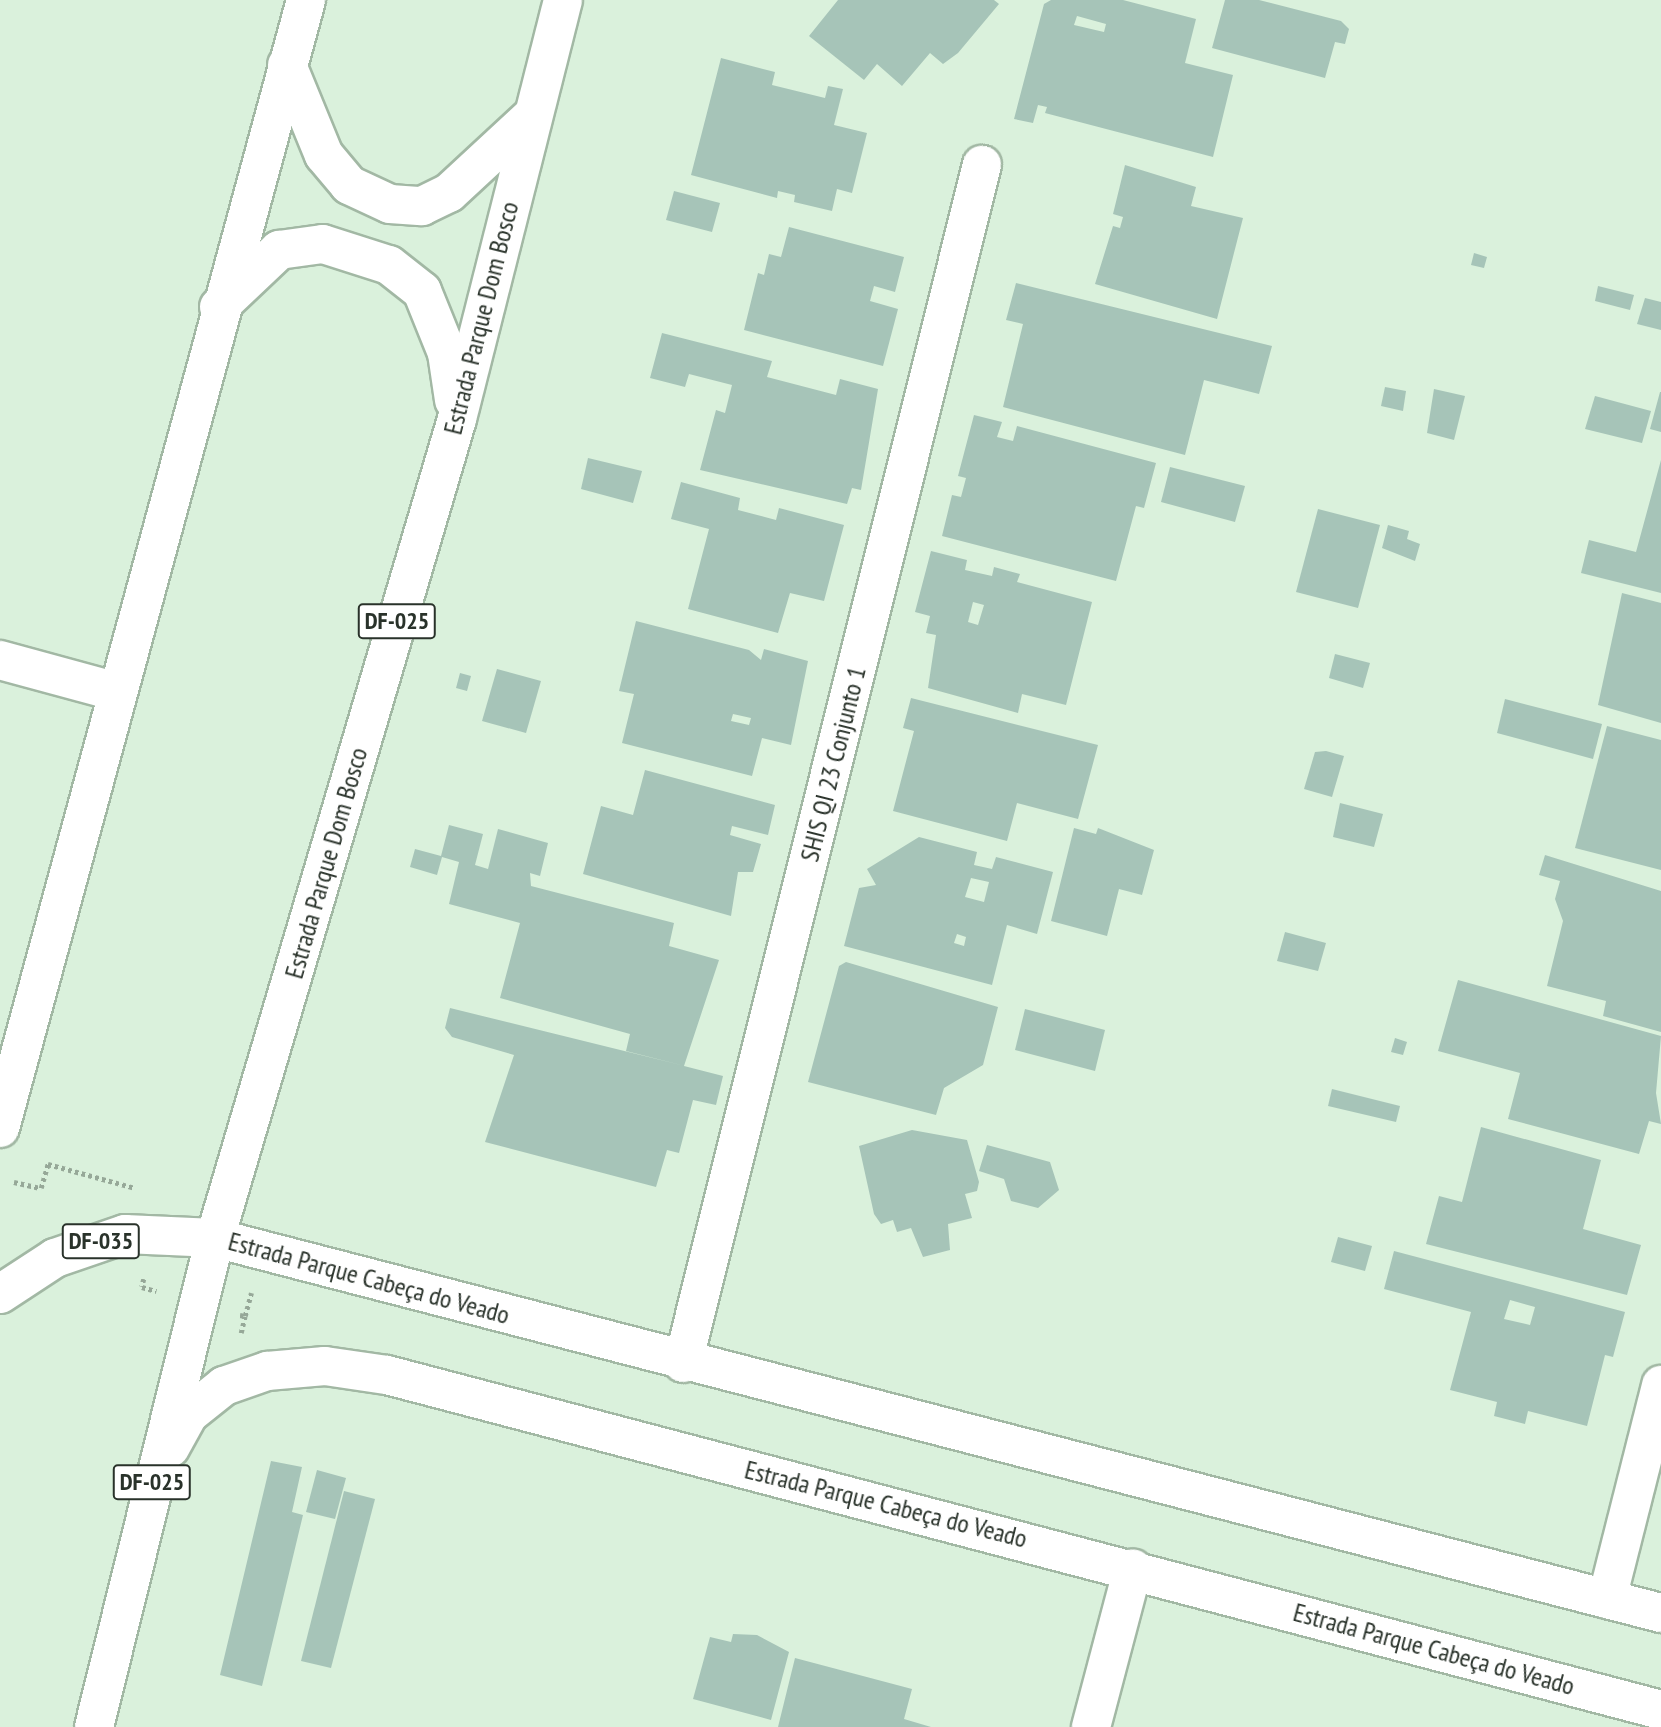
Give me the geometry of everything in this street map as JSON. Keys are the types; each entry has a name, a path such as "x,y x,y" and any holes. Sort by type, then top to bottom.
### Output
{"main road":[{"path":"0,1128 218,308 306,0"},
{"name":"Estrada Parque Dom Bosco","path":"94,1727 152,1480 215,1238 457,419 530,118 563,0"},
{"path":"287,65 324,155 349,186 390,204 422,206 449,193 530,118"},
{"name":"SHIS QI 23 Conjunto 1","path":"683,1363 982,165"},
{"path":"218,308 279,250 323,244 389,265 422,291 447,353 457,419"},
{"path":"0,660 118,692"},
{"name":"DF-035","path":"0,1294 55,1258 125,1234 215,1238"},
{"name":"Estrada Parque Cabeça do Veado","path":"215,1238 683,1363 1661,1613"},
{"name":"Estrada Parque Cabeça do Veado","path":"152,1480 189,1414 224,1386 267,1371 325,1366 387,1375 1133,1568 1661,1710"},
{"path":"1607,1600 1661,1385"},
{"path":"1091,1727 1133,1568"}],"building":[{"path":"838,0 994,0 999,4 958,53 943,64 930,53 902,86 877,64 864,80 809,36"},
{"path":"1051,0 1123,0 1196,19 1185,63 1233,75 1213,157 1045,113 1047,107 1038,105 1033,123 1014,119 1044,4","holes":["1077,16 1106,24 1104,32 1074,25"]},
{"path":"1225,0 1259,0 1341,21 1349,29 1345,44 1335,42 1325,78 1212,48"},
{"path":"721,58 775,72 772,85 825,98 828,86 843,89 834,125 867,133 852,193 837,189 832,211 794,202 795,195 778,191 777,198 691,175"},
{"path":"1125,165 1196,187 1191,206 1243,218 1217,319 1095,284 1113,226 1120,228 1123,217 1113,214"},
{"path":"674,191 720,203 712,232 666,220"},
{"path":"789,227 904,257 895,292 874,286 870,301 898,309 883,366 744,330 758,273 764,275 769,254 781,257"},
{"path":"1474,253 1487,257 1484,268 1471,265"},
{"path":"1016,283 1272,346 1259,394 1204,380 1185,455 1003,407 1023,324 1006,320"},
{"path":"1598,286 1634,295 1630,310 1595,301"},
{"path":"1645,298 1661,302 1661,330 1637,324"},
{"path":"662,333 772,361 767,377 836,395 840,379 878,389 861,490 852,488 847,504 700,470 716,410 725,413 732,385 689,374 685,387 650,378"},
{"path":"1385,387 1406,391 1403,411 1381,406"},
{"path":"1434,389 1465,396 1454,440 1427,433"},
{"path":"1661,392 1661,432 1650,429"},
{"path":"1595,396 1651,411 1642,443 1585,429"},
{"path":"974,415 1002,422 997,437 1013,441 1017,426 1156,463 1144,508 1136,506 1116,581 942,536 952,495 961,497 966,478 958,476"},
{"path":"588,458 642,471 633,503 581,489"},
{"path":"1661,460 1661,593 1581,573 1589,540 1636,552"},
{"path":"1170,467 1245,486 1235,522 1161,502"},
{"path":"681,482 740,498 738,510 776,520 779,508 844,525 824,601 790,593 778,633 688,609 709,529 671,519"},
{"path":"1318,509 1380,525 1358,608 1296,592"},
{"path":"1388,525 1409,531 1407,539 1420,544 1415,561 1382,548"},
{"path":"931,551 967,560 965,570 992,576 994,567 1020,574 1017,582 1092,602 1066,705 1022,694 1018,713 928,688 936,635 926,633 930,616 915,612","holes":["973,602 984,605 978,625 968,622"]},
{"path":"1622,593 1661,603 1661,723 1598,705"},
{"path":"636,621 749,650 761,660 764,649 808,661 791,745 762,738 752,776 622,743 634,694 619,691","holes":["733,714 751,718 749,725 731,721"]},
{"path":"1335,654 1370,663 1363,688 1329,678"},
{"path":"497,669 541,681 526,733 482,721"},
{"path":"460,673 471,676 467,691 456,688"},
{"path":"911,698 1098,745 1078,819 1017,803 1007,841 893,811 914,731 903,728"},
{"path":"1505,699 1602,724 1593,759 1497,733"},
{"path":"1607,726 1661,740 1661,870 1575,848"},
{"path":"1326,751 1344,756 1332,797 1304,789 1315,752"},
{"path":"645,770 775,805 768,835 732,826 730,835 761,844 753,872 738,872 731,916 583,874 601,806 633,815"},
{"path":"1340,803 1383,814 1374,847 1333,837"},
{"path":"449,825 483,834 475,865 488,869 498,829 548,843 540,876 530,873 531,886 674,923 669,946 719,960 684,1066 723,1076 716,1105 693,1100 679,1153 667,1150 656,1187 485,1142 514,1055 452,1037 445,1028 450,1008 681,1065 626,1051 630,1034 500,998 520,923 449,904 459,862 442,857 437,875 410,867 415,849 441,856"},
{"path":"1074,828 1096,834 1098,828 1154,850 1142,895 1119,889 1107,936 1051,921"},
{"path":"919,837 977,852 974,865 992,869 996,857 1053,872 1037,934 1007,925 992,985 844,946 859,888 876,885 867,869","holes":["971,878 989,882 984,902 965,897","957,934 966,937 964,946 954,943"]},
{"path":"1545,855 1661,891 1661,1032 1603,1016 1606,1001 1547,986 1563,921 1555,899 1560,881 1539,875"},
{"path":"1285,932 1326,943 1318,971 1277,961"},
{"path":"846,962 998,1007 983,1065 944,1088 936,1115 808,1082 839,966"},
{"path":"1458,980 1661,1036 1656,1093 1661,1124 1649,1121 1639,1154 1508,1119 1520,1073 1438,1051"},
{"path":"1025,1009 1105,1030 1095,1071 1015,1050"},
{"path":"1395,1038 1407,1042 1403,1055 1391,1052"},
{"path":"1332,1089 1400,1106 1396,1122 1328,1106"},
{"path":"1481,1127 1601,1160 1583,1229 1641,1245 1627,1295 1426,1244 1439,1196 1462,1202"},
{"path":"912,1130 967,1140 979,1182 977,1191 965,1194 972,1218 948,1224 950,1250 923,1257 911,1228 897,1232 893,1220 881,1224 874,1214 859,1146"},
{"path":"987,1145 1050,1162 1059,1190 1038,1208 1011,1201 1004,1179 979,1171"},
{"path":"1338,1237 1372,1246 1365,1271 1331,1262"},
{"path":"1394,1251 1625,1312 1613,1357 1605,1355 1587,1426 1528,1411 1525,1424 1494,1416 1497,1402 1450,1390 1471,1312 1384,1289","holes":["1510,1300 1535,1307 1530,1325 1504,1319"]},
{"path":"271,1461 302,1467 292,1512 303,1515 262,1686 220,1675"},
{"path":"317,1470 346,1478 335,1519 306,1512"},
{"path":"344,1491 375,1499 331,1668 301,1661"},
{"path":"733,1634 757,1635 789,1652 771,1720 693,1699 710,1637 731,1642"},
{"path":"795,1658 912,1689 904,1719 931,1727 778,1727"}]}
